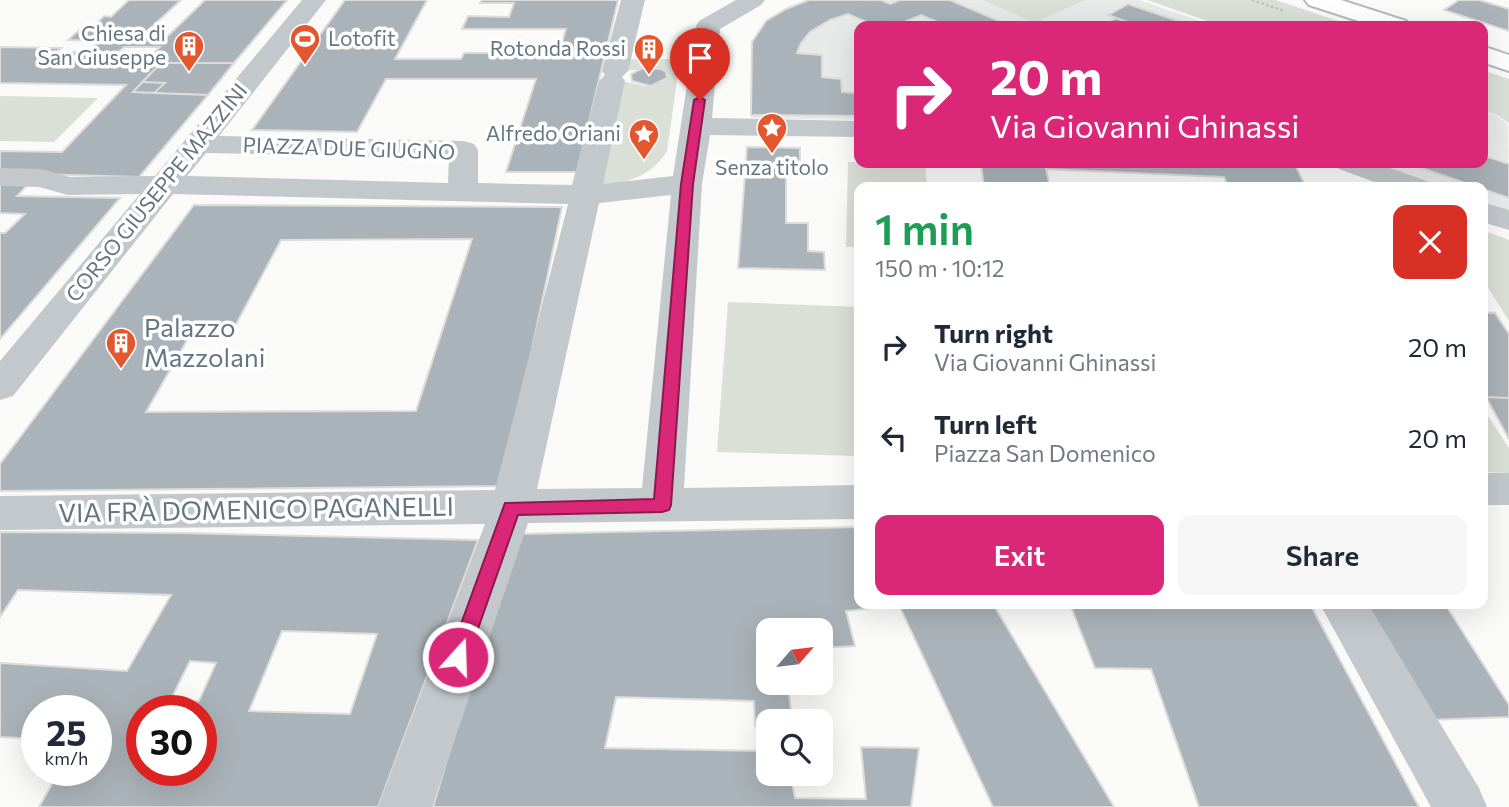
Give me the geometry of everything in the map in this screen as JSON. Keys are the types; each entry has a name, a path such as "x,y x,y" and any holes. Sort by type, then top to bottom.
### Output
{"main road":[{"path":"1317,0 1382,21"},
{"path":"1488,56 1509,63"}],"street":[{"name":"CORSO GIUSEPPE MAZZINI","path":"0,387 314,0"},
{"path":"405,807 512,508 633,0"},
{"path":"662,505 687,184 697,126 708,26 753,0"},
{"path":"697,126 854,129"},
{"name":"PIAZZA DUE GIUGNO","path":"196,144 464,150 463,192"},
{"path":"1363,168 1402,182"},
{"name":"PIAZZA DUE GIUGNO","path":"0,177 41,178 68,186 165,185 587,195 687,184"},
{"path":"1488,213 1509,221"},
{"path":"1488,489 1509,489"},
{"name":"VIA FRÀ DOMENICO PAGANELLI","path":"0,513 854,502"},
{"path":"1346,609 1461,807"}],"shaded area":[{"path":"809,0 1139,0 1200,21 854,21 854,120 751,118 752,42 766,21"},
{"path":"983,0 1085,0 1038,21 1030,21"},
{"path":"1147,0 1276,0 1338,21 1208,21"},
{"path":"627,59 680,59 667,151 647,172 601,186 622,81 644,86 664,81 668,75 654,68 624,71"},
{"path":"1488,72 1509,79 1509,123 1488,112"},
{"path":"0,96 98,98 54,142 0,141"},
{"path":"1488,113 1508,124 1509,211 1488,203 1488,182 1430,182 1389,168 1488,168"},
{"path":"848,162 854,162 854,168 925,168 927,182 854,182 854,247 846,247"},
{"path":"1488,232 1509,240 1509,321 1488,288"},
{"path":"728,302 854,307 854,456 717,452"},
{"path":"1488,416 1509,448 1509,473 1488,472"}],"building":[{"path":"129,0 181,0 144,34 169,35 205,0 287,0 234,63 161,63 133,92 208,95 139,177 0,173 0,151 62,152 126,85 0,83 0,47 61,48 57,52 87,52 100,41 68,40 86,24 96,24 104,16 111,17","holes":["124,47 160,47 151,56 115,55"]},
{"path":"345,0 427,0 395,59 461,59 464,53 559,53 566,29 462,29 468,16 509,17 514,3 480,3 482,0 618,0 577,172 506,172 536,79 386,79 357,132 252,130"},
{"path":"809,0 881,0 890,4 900,0 950,0 999,21 935,21 921,15 906,21 864,21 848,14 830,20 810,32 797,53 822,55 822,77 841,79 842,92 854,93 854,116 751,115 752,42 766,21"},
{"path":"1459,0 1479,0 1509,9 1509,31 1488,24 1488,21 1478,21 1444,10"},
{"path":"1128,4 1178,21 1125,21 1108,15"},
{"name":"Chiesa di San Giuseppe","path":"161,63 234,63 208,95 154,93 165,83 142,82"},
{"name":"Rotonda Rossi","path":"643,68 661,69 666,72 667,78 651,86 632,81 631,74"},
{"path":"142,82 165,83 154,93 133,92"},
{"path":"747,147 800,148 800,176 786,176 786,223 808,223 808,251 824,252 825,270 738,268"},
{"path":"1488,157 1509,164 1509,198 1488,191 1488,182 1462,182 1422,168 1488,168"},
{"path":"982,168 1296,168 1304,182 1226,182 1224,177 1046,169 1049,182 983,182"},
{"path":"0,181 30,182 17,196 120,198 0,339 0,233 5,233 25,214 0,213"},
{"name":"Palazzo Mazzolani","path":"194,205 562,207 503,486 0,491 0,464","holes":["472,239 416,411 146,412 194,328 234,328 281,240"]},
{"path":"1488,312 1495,313 1509,334 1509,398 1488,397"},
{"path":"1488,397 1509,398 1509,439 1488,401"},
{"path":"854,527 854,609 864,609 846,611 855,646 833,647 833,618 756,618 756,695 789,695 791,709 756,709 755,726 754,701 616,697 605,748 756,751 756,786 792,786 795,798 866,799 861,747 919,748 911,807 433,807 514,534"},
{"path":"0,532 478,540 378,807 39,807 51,786 112,786 112,695 21,695 21,738 0,737 0,663 127,671 171,595 18,590 0,617","holes":["282,631 377,634 350,714 249,711"]},
{"path":"901,609 996,609 1114,807 993,807"},
{"path":"1072,609 1313,609 1419,807 1199,807 1151,669 1095,668"},
{"path":"1366,609 1448,609 1509,705 1509,717 1428,720"}],"place":[{"name":"Lotofit","path":"305,66"},
{"name":"Chiesa di San Giuseppe","path":"189,73"},
{"name":"Rotonda Rossi","path":"649,76"},
{"name":"Senza titolo","path":"772,155"},
{"name":"Alfredo Oriani","path":"644,161"},
{"name":"Palazzo Mazzolani","path":"121,370"}],"route":[{"path":"458,657 512,508 662,505 687,184 700,100"}]}
